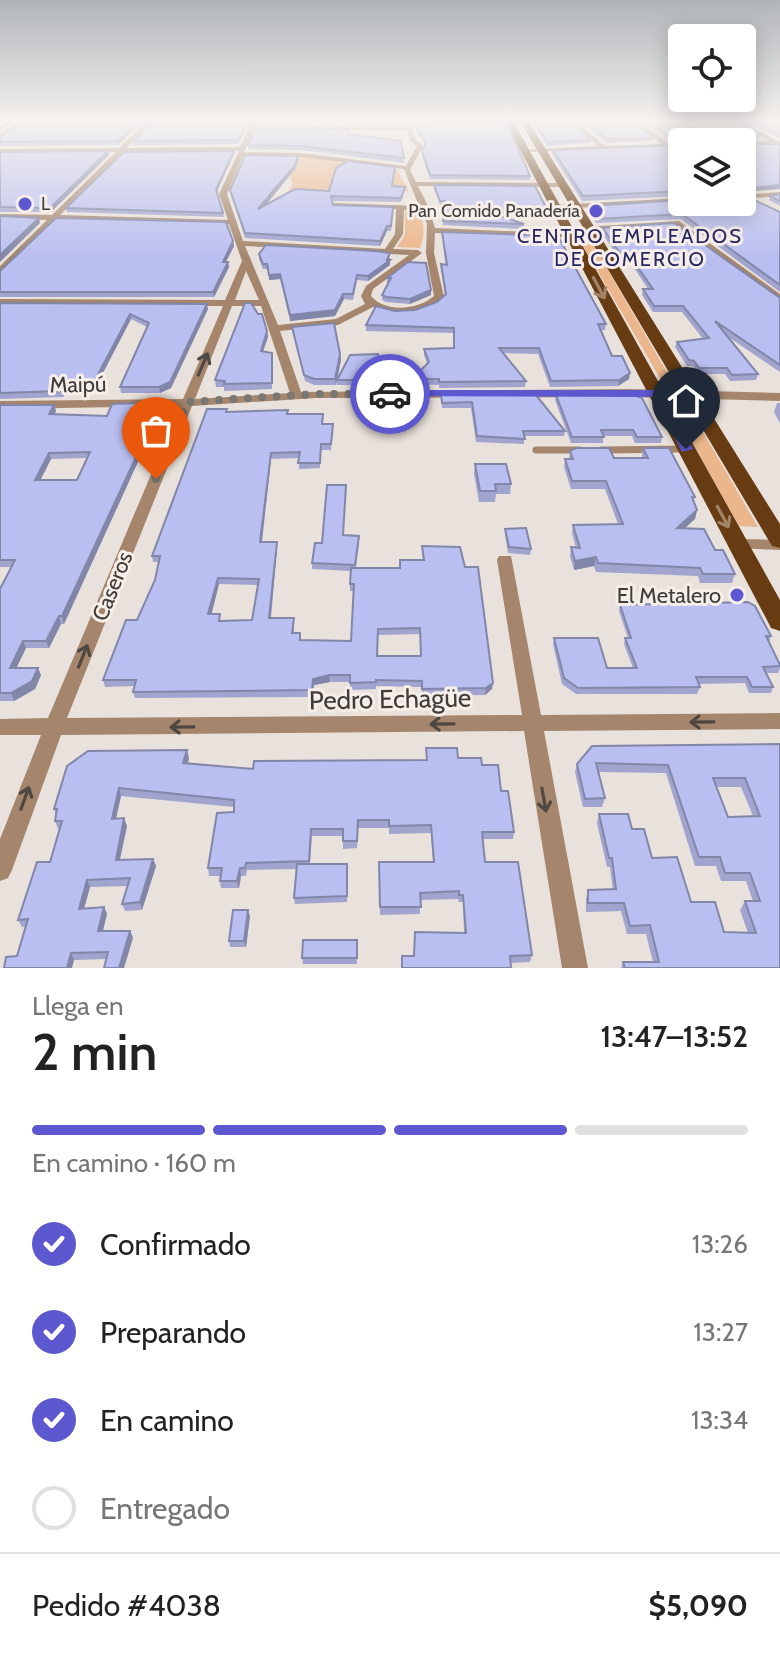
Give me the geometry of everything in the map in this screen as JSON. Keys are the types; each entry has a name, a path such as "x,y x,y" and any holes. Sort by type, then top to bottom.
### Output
{"main road":[{"path":"538,166 543,185 780,622"},
{"path":"547,166 576,206 780,543"}],"street":[{"path":"0,271 108,166"},
{"path":"235,166 223,194 297,396"},
{"path":"393,166 408,168 425,208 432,230 430,253 439,297 435,302 403,310 372,304 366,298 369,288 417,253"},
{"path":"415,184 563,185"},
{"path":"756,195 780,194"},
{"path":"756,200 771,207"},
{"path":"556,207 668,201"},
{"path":"336,205 425,208"},
{"path":"388,251 399,234 400,208"},
{"path":"0,216 233,222"},
{"path":"432,230 569,233 676,223 780,298"},
{"path":"239,243 430,253"},
{"name":"Caseros","path":"0,870 53,728 246,261"},
{"path":"0,302 265,303"},
{"path":"274,328 338,322 372,304"},
{"name":"Maipú","path":"0,405 187,402 297,396 656,393 780,397"},
{"path":"738,544 780,543"},
{"path":"505,560 575,968"},
{"name":"Pedro Echagüe","path":"0,727 780,721"}],"lane":[{"path":"536,450 686,449"}],"shaded area":[{"path":"293,166 377,166 397,170 409,191 348,188 288,192 293,183 289,176"},
{"path":"405,211 419,211 424,230 420,248 397,247 405,235"},
{"path":"580,241 591,241 675,386 664,385"},
{"path":"673,407 689,408 758,527 739,526"}],"building":[{"path":"0,166 93,166 50,208 0,207"},
{"path":"109,166 227,166 216,189 223,213 66,208"},
{"path":"240,166 294,166 258,209 295,189 329,191 339,166 395,167 392,186 405,187 401,198 331,196 333,205 393,207 391,226 387,226 380,241 245,233 230,190"},
{"path":"427,166 526,166 530,176 430,175"},
{"path":"564,166 668,166 668,192 583,196"},
{"path":"756,166 780,166 780,185 756,188"},
{"path":"434,185 535,186 548,211 485,211 524,224 443,221 445,201 440,201"},
{"path":"668,201 668,215 596,219 588,206"},
{"path":"756,201 780,212 780,285 685,216 756,216"},
{"path":"0,216 39,218 0,255"},
{"path":"56,218 226,222 233,241 223,262 228,262 213,292 0,292 0,271"},
{"path":"674,223 780,298 780,365 715,321 758,374 732,375 727,368 699,368 689,360 677,342 709,338 683,306 654,306 643,289 653,289 631,258 623,258 603,228"},
{"path":"442,232 558,236 606,324 598,324 612,356 622,356 630,373 619,380 551,381 539,348 499,348 526,381 439,382 439,379 412,379 429,362 424,349 454,348 454,328 366,325 376,306 395,311 415,310 437,302 446,294 441,264 447,265"},
{"path":"266,245 375,251 390,253 387,260 390,260 368,276 357,275 353,294 343,294 335,310 290,315 280,274 269,275 267,264 263,264 259,254"},
{"path":"408,262 426,263 431,290 410,299 382,295 391,278 387,278"},
{"path":"0,303 207,304 170,382 159,387 120,387 149,323 130,314 93,384 66,384 62,391 0,393"},
{"path":"245,303 251,303 258,314 262,314 267,331 261,351 272,353 272,383 224,384 225,381 215,380"},
{"path":"334,323 340,354 335,379 314,379 304,375 292,327"},
{"path":"378,354 383,380 337,380 350,355"},
{"path":"441,395 536,395 565,431 523,431 525,439 477,436 472,402 442,403"},
{"path":"556,395 633,395 642,398 662,437 637,437 633,430 601,430 604,437 572,437"},
{"path":"140,403 156,414 62,616 59,616 46,641 23,641 10,668 38,668 32,681 11,693 0,693 0,589 15,560 0,560 0,405 54,405 49,414 107,416 112,404","holes":["90,452 77,480 35,480 49,453"]},
{"path":"207,409 227,409 226,412 288,410 287,414 323,414 322,424 333,424 331,444 321,444 320,463 298,463 300,452 271,453 260,542 277,542 269,618 294,618 292,633 300,633 300,640 351,641 354,584 350,584 351,568 400,568 400,560 424,560 422,546 460,547 465,567 478,567 493,683 486,688 422,689 422,681 350,683 350,675 329,675 313,679 312,690 133,692 136,680 103,680 126,620 137,620 155,580 160,556 152,556","holes":["218,578 259,579 252,620 219,621 220,614 208,614","420,628 421,656 377,656 378,629"]},
{"path":"576,448 609,448 614,458 648,458 643,448 669,448 695,497 692,497 697,510 677,528 704,529 715,550 723,550 735,574 703,574 700,568 598,563 596,557 575,561 571,547 580,548 573,525 623,524 606,481 572,481 565,459 573,459 570,451"},
{"path":"475,464 506,464 511,484 495,484 496,491 480,491"},
{"path":"327,485 346,485 343,535 359,536 355,565 312,563 315,543 322,543"},
{"path":"526,528 531,549 509,547 505,529"},
{"path":"748,602 755,606 771,636 766,636 780,665 763,667 773,687 752,687 747,677 696,677 700,687 578,688 564,678 554,638 598,638 607,668 637,668 625,638 631,638 620,605"},
{"path":"780,744 780,968 625,968 623,962 659,962 650,925 630,926 624,903 588,903 588,890 616,889 612,858 609,858 599,814 628,814 632,829 644,829 652,858 677,857 691,902 715,902 724,932 756,933 745,901 760,901 750,873 725,873 720,857 699,857 668,765 596,763 605,798 585,799 577,764 592,746","holes":["713,778 745,778 760,816 728,817"]},
{"path":"426,748 457,748 458,758 481,758 482,765 498,765 501,791 508,791 514,832 482,832 485,862 518,862 532,955 510,956 511,968 402,968 402,956 414,956 415,932 466,933 463,895 459,895 459,891 420,893 421,907 380,907 379,862 434,862 431,825 389,826 389,820 358,820 357,841 343,841 343,829 311,829 309,861 246,863 245,868 240,868 237,881 220,881 222,868 208,868 217,813 234,812 234,800 119,788 112,819 124,818 116,860 153,859 140,902 122,904 130,878 87,880 79,909 104,907 98,931 130,931 119,968 104,968 108,952 71,953 67,968 4,968 6,957 17,956 28,919 18,920 37,862 50,862 62,821 55,821 57,809 54,809 67,766 88,751 187,750 183,763 253,769 254,761 427,760"},
{"path":"297,864 347,864 347,896 294,898"},
{"path":"233,910 248,910 244,941 229,941"},
{"path":"303,940 357,940 357,958 302,958"}],"way so far":[{"path":"156,479 187,402 316,394 390,394"}],"place":[{"name":"L","path":"25,204"},
{"name":"Pan Comido Panadería","path":"596,211"},
{"name":"El Metalero","path":"737,595"}],"district":[{"name":"CENTRO EMPLEADOS DE COMERCIO","path":"630,248"}],"route":[{"path":"390,394 656,393 686,449"}]}
